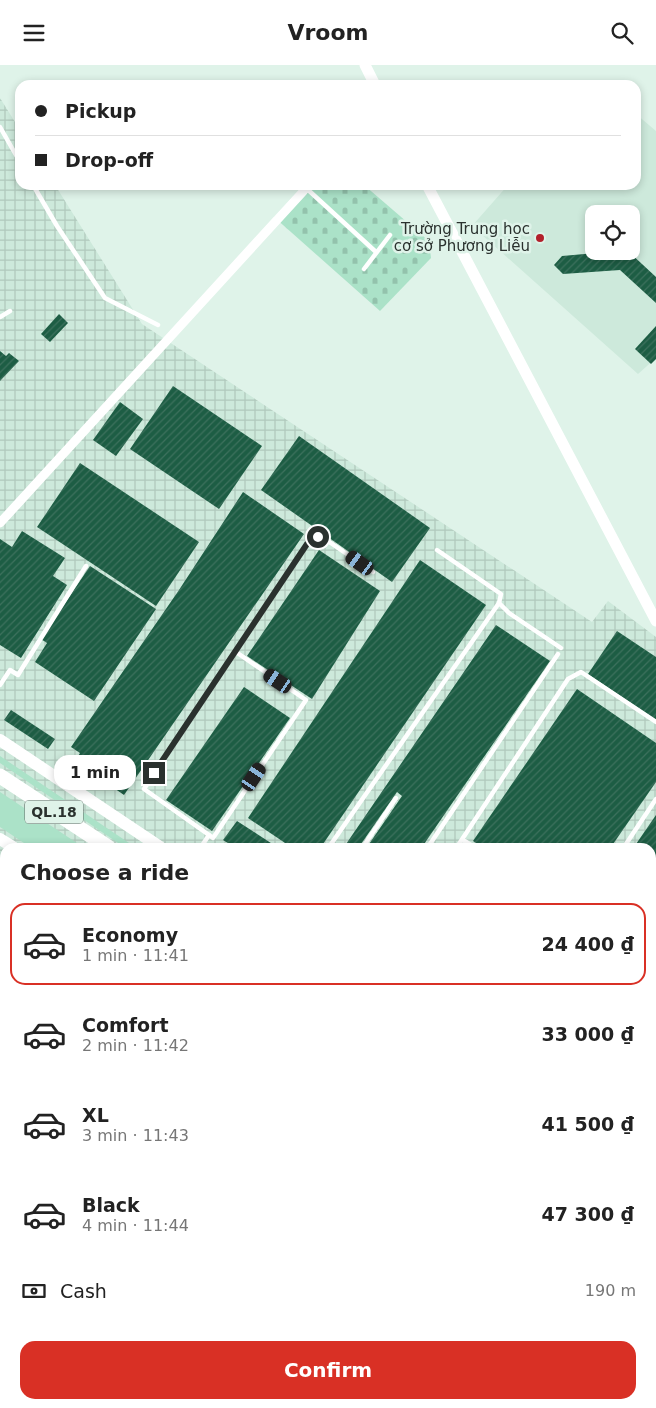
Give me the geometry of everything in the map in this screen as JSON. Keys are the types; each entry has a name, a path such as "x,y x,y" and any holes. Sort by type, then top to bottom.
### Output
{"highway":[{"name":"QL.18","path":"0,775 102,843"}],"main road":[{"path":"0,740 154,843"}],"street":[{"path":"365,65 372,80"},
{"path":"0,523 305,190"},
{"path":"430,190 656,621"}],"lane":[{"path":"0,127 15,153"},
{"path":"36,190 57,226 105,298 158,325"},
{"path":"311,190 376,252"},
{"path":"364,269 390,235"},
{"path":"0,317 10,311"},
{"path":"236,652 306,700 213,838 144,789 307,544 313,539 320,537 325,539 373,572"},
{"path":"332,843 499,603 501,594 437,550"},
{"path":"0,685 10,670 18,675 86,566"},
{"path":"499,603 510,613 561,648"},
{"path":"431,843 558,654"},
{"path":"460,843 568,679 581,672 656,722"},
{"path":"366,843 396,798"},
{"path":"627,843 656,799"},
{"path":"204,843 209,835"},
{"path":"463,840 468,843"}],"shaded area":[{"path":"0,98 15,122 15,190 58,190 142,324 592,622 608,601 656,637 656,843 0,843"},
{"name":"Trường Trung học cơ sở Phương Liễu","path":"641,118 656,131 656,358 638,374 472,226 504,190 641,190"}],"green space":[{"path":"298,190 370,190 429,241 431,258 380,311 274,217"},
{"path":"0,756 129,843 118,843 0,763"},
{"path":"0,792 77,843 24,843 0,827"}],"building":[{"path":"585,254 585,260 638,260 656,277 656,303 620,270 563,274 554,265 562,256"},
{"path":"59,314 68,323 50,342 41,334"},
{"path":"656,326 656,359 651,364 635,349"},
{"path":"0,351 6,356 9,353 19,361 0,381"},
{"path":"173,386 262,446 219,509 130,449"},
{"path":"120,402 143,419 116,456 93,440"},
{"path":"299,436 430,528 392,582 261,490"},
{"path":"80,463 199,542 156,606 37,527"},
{"path":"243,492 304,534 124,795 75,761 80,753 71,747 179,590"},
{"path":"22,531 65,558 53,576 67,585 21,658 0,645 0,539 12,547"},
{"path":"319,550 380,591 312,699 247,656"},
{"path":"420,560 486,605 324,843 285,843 248,818"},
{"path":"90,566 156,609 94,701 35,662 47,643 41,639"},
{"path":"496,625 550,661 425,843 370,843 402,796 397,792 362,843 347,843"},
{"path":"617,631 656,657 656,720 588,674"},
{"path":"244,687 290,718 212,831 166,800"},
{"path":"577,689 656,743 656,782 614,843 476,843 473,841"},
{"path":"11,710 55,739 48,749 4,720"},
{"path":"656,815 656,843 637,843"},
{"path":"237,821 271,843 228,843 223,840"}],"place":[{"name":"Trường Trung học cơ sở Phương Liễu","path":"540,238"}],"route":[{"path":"154,773 307,544 310,540 318,537"}]}
